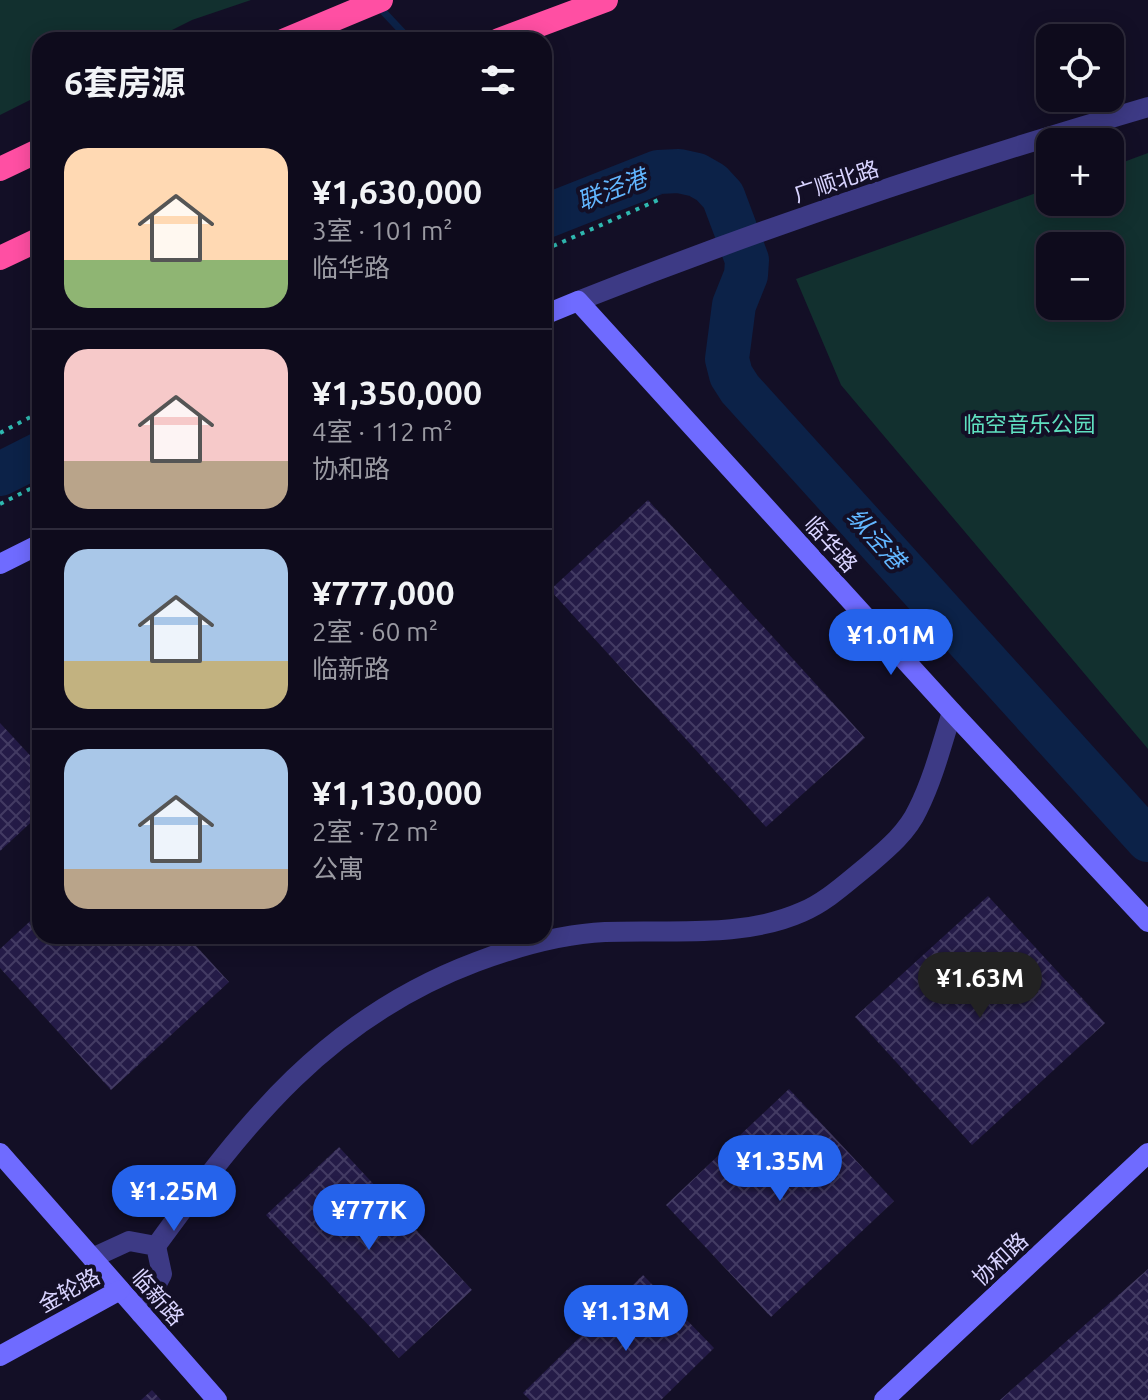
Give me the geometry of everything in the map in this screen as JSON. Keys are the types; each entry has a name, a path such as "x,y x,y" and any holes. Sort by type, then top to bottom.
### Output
{"highway":[{"path":"304,32 381,0"},
{"path":"520,32 606,0"},
{"path":"0,169 32,154"},
{"path":"0,258 32,243"}],"street":[{"name":"广顺北路","path":"552,312 773,228 1148,107"},
{"name":"临华路","path":"578,301 1148,922"},
{"path":"0,564 32,548"},
{"path":"552,940 601,932 711,931 767,924 803,912 838,891 895,842 918,810 952,712"},
{"path":"141,1314 162,1274 156,1246 222,1155 306,1065 367,1017 421,985 477,961 533,944"},
{"name":"临新路","path":"0,1153 217,1400"},
{"name":"协和路","path":"884,1400 1148,1153"},
{"path":"92,1258 129,1241 156,1246"},
{"name":"金轮路","path":"0,1356 120,1290"}],"path":[{"path":"552,246 658,200"},
{"path":"0,433 32,416"},
{"path":"0,504 32,488"}],"green space":[{"path":"0,0 251,0 192,20 168,32 32,32 32,99 0,115"},
{"name":"临空音乐公园","path":"1148,153 1148,749 841,385 796,279 1036,193 1036,216 1124,216 1124,162"}],"building":[{"path":"648,500 865,738 766,827 552,592 552,588"},
{"path":"0,723 32,757 32,821 0,851"},
{"path":"988,896 1105,1023 972,1145 855,1017"},
{"path":"32,919 32,944 194,944 229,982 111,1090 0,968 0,949"},
{"path":"789,1089 894,1201 771,1317 666,1205"},
{"path":"339,1147 472,1290 399,1358 266,1215"},
{"path":"1148,1269 1148,1400 1000,1400"},
{"path":"643,1275 714,1348 661,1400 530,1400 523,1393"},
{"path":"152,1390 161,1400 141,1400"}],"waterway":[{"path":"379,7 402,32"},
{"name":"纵泾港","path":"552,214 658,172 679,171 697,175 711,183 723,196 747,260 746,275 734,305 727,359 731,375 740,389 1148,840"},
{"path":"552,192 566,207"},
{"name":"联泾港","path":"0,474 32,458"}]}
